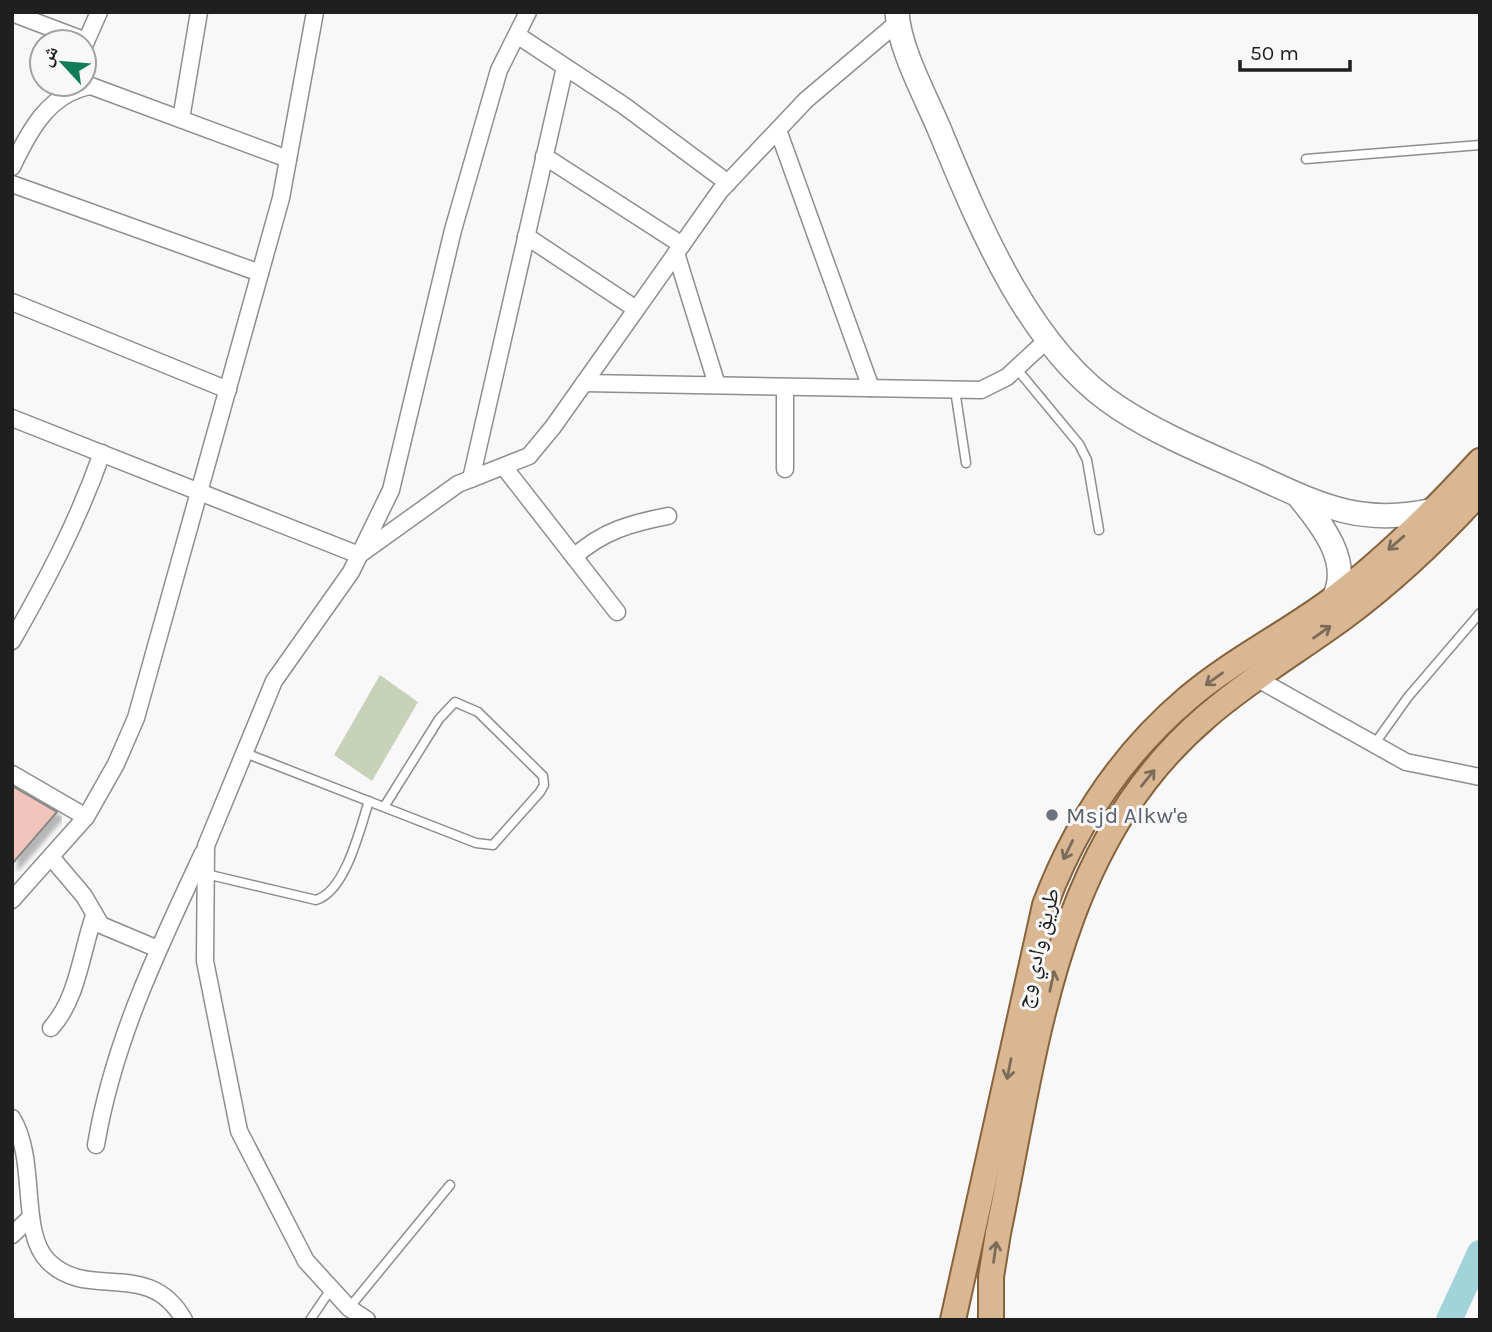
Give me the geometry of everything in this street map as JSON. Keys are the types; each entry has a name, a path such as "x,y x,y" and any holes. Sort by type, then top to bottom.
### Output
{"main road":[{"name":"طريق وادي وج","path":"953,1320 1033,949 1049,894 1073,840 1105,789 1157,727 1188,698 1333,599 1434,510 1480,461"},
{"name":"طريق وادي وج","path":"991,1320 992,1277 998,1233 1057,956 1082,885 1099,850 1148,778 1208,715 1345,616 1398,573 1480,492"}],"street":[{"path":"181,119 199,12"},
{"path":"12,900 86,817 116,764 136,718 260,273 288,159 315,12"},
{"path":"96,1145 110,1073 158,949 206,846 274,681 351,572 391,490 453,230 499,71 528,12"},
{"path":"12,13 47,28"},
{"path":"359,555 471,479 529,456 728,183 806,100 897,18 977,221 1030,314 1070,366 1117,407 1156,429 1342,513 1404,517 1434,510"},
{"path":"517,35 623,105 728,183"},
{"path":"471,479 565,67"},
{"path":"98,89 288,159"},
{"path":"12,167 31,131 58,98"},
{"path":"778,130 871,388"},
{"path":"544,156 679,249 717,386"},
{"path":"12,184 260,273"},
{"path":"526,236 636,309"},
{"path":"12,302 228,390"},
{"path":"584,383 981,390 994,385 1049,338"},
{"path":"785,387 785,468"},
{"path":"12,418 359,555"},
{"path":"12,641 62,554 80,515 102,453"},
{"path":"504,467 617,612"},
{"path":"1298,495 1323,527 1336,554 1338,590 1333,599"},
{"path":"574,557 601,536 628,524 668,516"},
{"path":"1256,678 1373,746 1406,762 1480,777"},
{"path":"12,774 86,817"},
{"path":"206,846 205,961 239,1130 306,1261 349,1308 367,1320"},
{"path":"51,857 84,896 94,916 110,930 158,949"},
{"path":"51,1028 63,1015 71,997 94,916"},
{"path":"12,1118 19,1128 28,1167 35,1243 59,1271 73,1278 133,1282 166,1295 184,1320"},
{"path":"12,1235 31,1217"}],"lane":[{"path":"1306,159 1480,145"},
{"path":"1016,368 1079,444 1087,460 1099,530"},
{"path":"955,390 966,463"},
{"path":"1373,746 1408,697 1480,613"},
{"path":"245,753 476,843 493,845 540,792 544,785 543,776 478,712 455,702 439,719 384,807"},
{"path":"206,874 316,900 325,897 336,887 346,866 369,801"},
{"path":"349,1308 450,1185"},
{"path":"310,1320 331,1289"}],"green space":[{"path":"380,675 418,702 372,781 334,755"}],"building":[{"path":"14,787 57,812 12,864 12,789"}],"waterway":[{"path":"1449,1320 1480,1253"}],"place":[{"name":"Msjd Alkw'e","path":"1052,815"}]}
